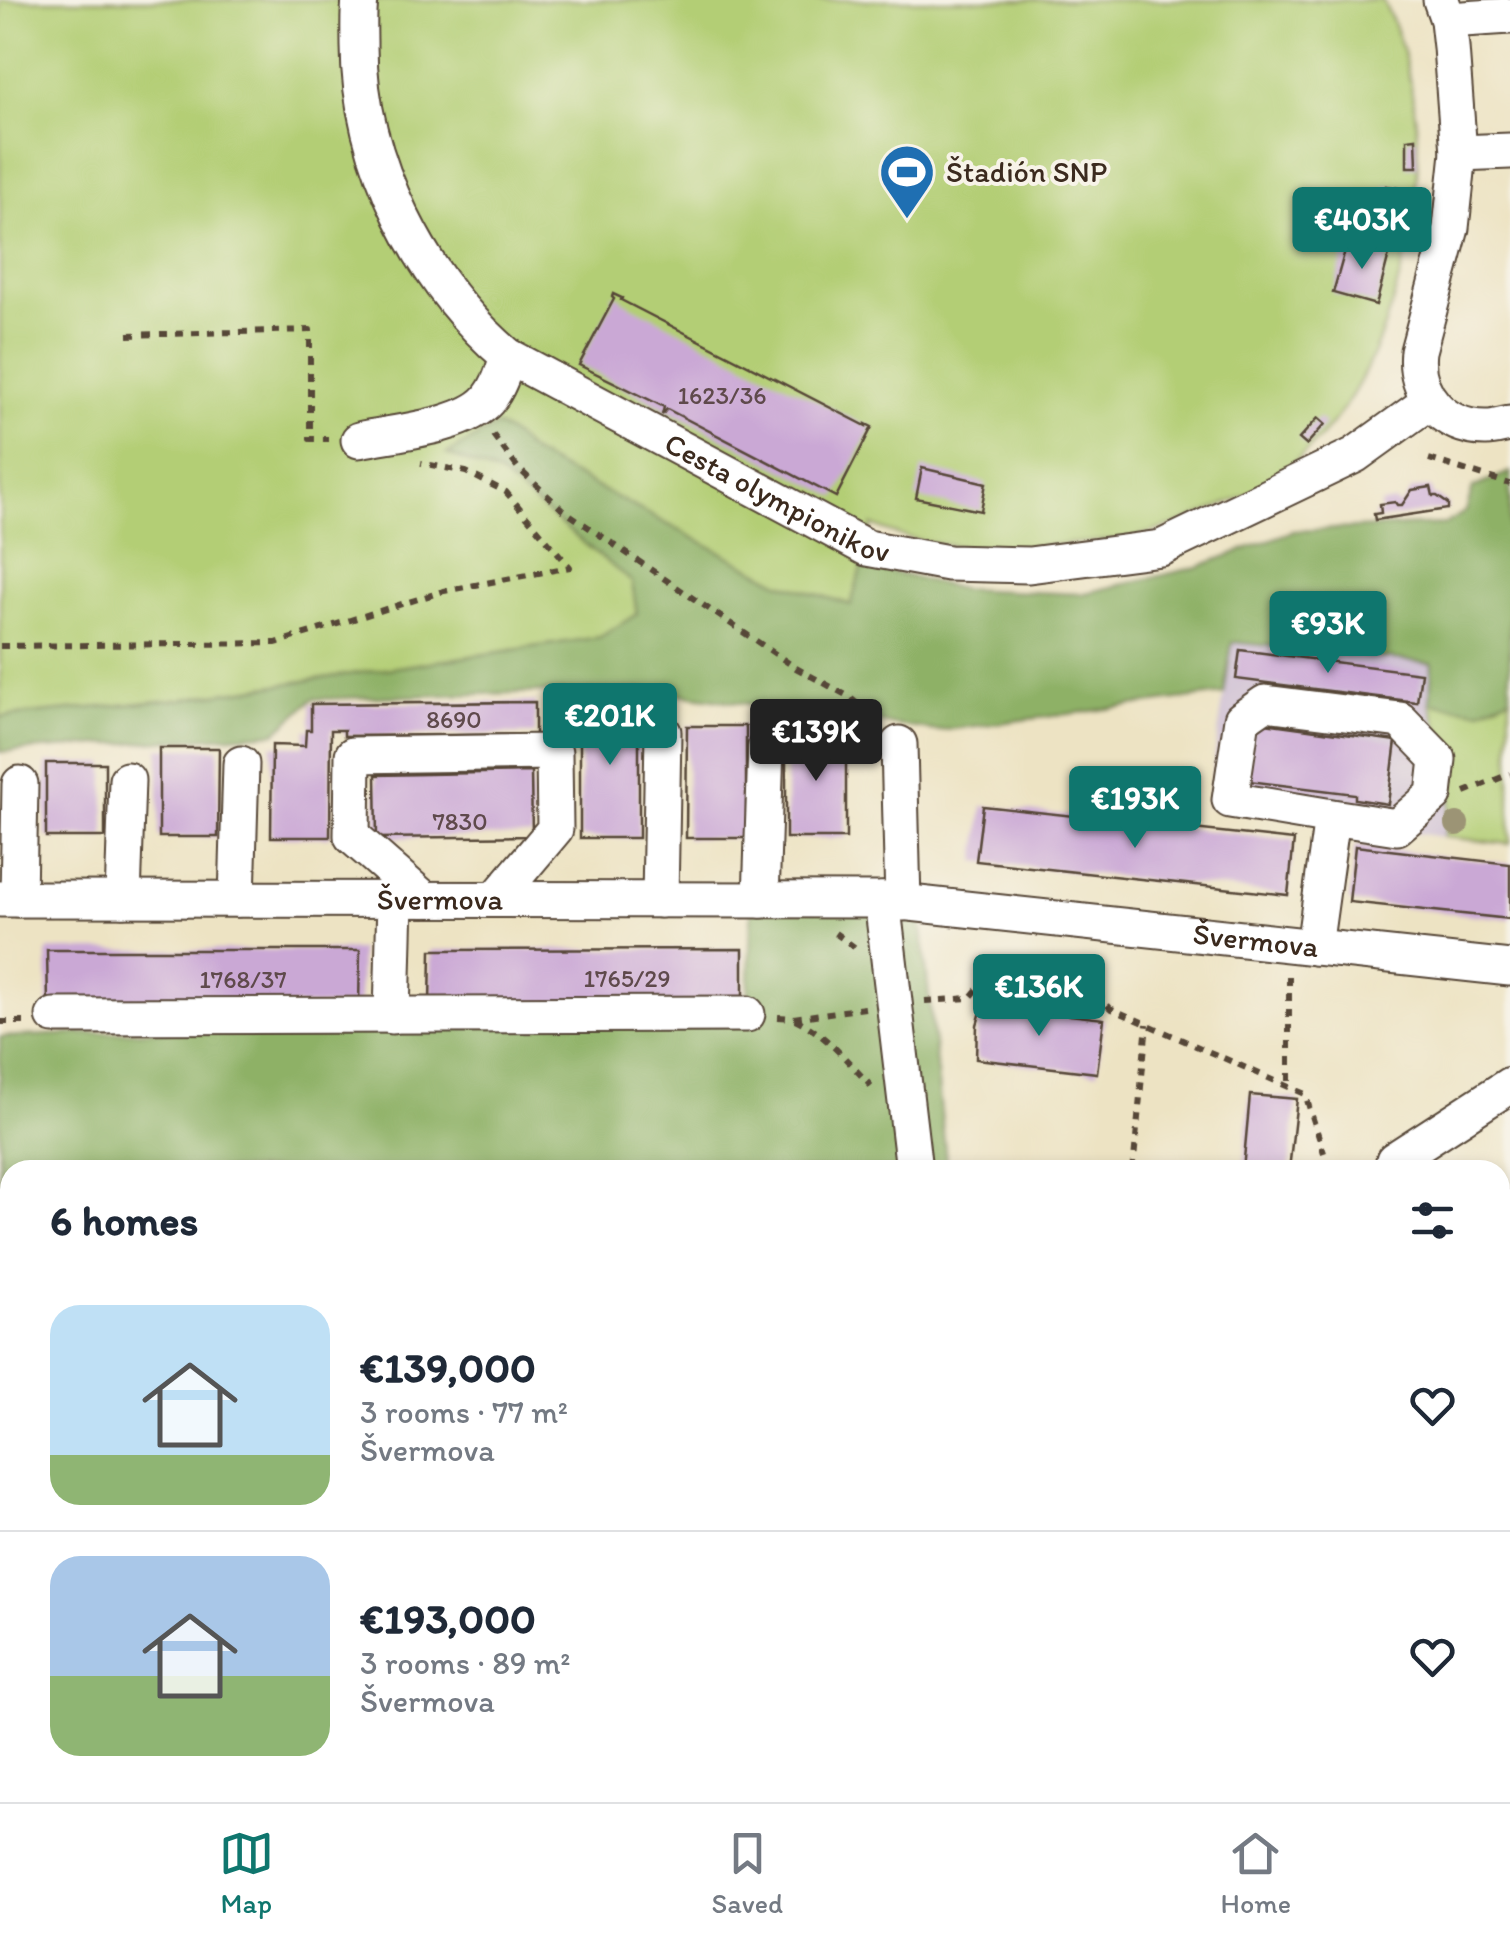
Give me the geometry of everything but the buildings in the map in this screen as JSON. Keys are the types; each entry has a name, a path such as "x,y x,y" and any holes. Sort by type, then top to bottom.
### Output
{"street":[{"name":"Cesta olympionikov","path":"360,0 358,74 370,135 395,203 419,250 484,335 508,356 867,548 948,562 1029,565 1161,548 1356,456 1430,401"},
{"path":"1510,16 1444,10 1458,153 1452,228 1416,368 1430,401 1446,417 1486,428 1510,424"},
{"path":"1458,153 1510,151"},
{"path":"376,436 467,417 487,400 500,381 508,356"},
{"path":"1265,703 1400,720 1438,759 1434,795 1396,827 1332,817 1230,800 1242,718 1265,703"},
{"path":"660,900 663,732"},
{"path":"899,744 893,902 913,1160"},
{"path":"761,900 766,747"},
{"path":"392,1016 409,899 352,836 353,756 554,752 555,829 496,899"},
{"path":"238,899 241,764"},
{"path":"123,899 127,780"},
{"path":"9,899 20,784"},
{"path":"1314,947 1332,817"},
{"name":"Švermova","path":"9,899 893,902 1510,968"},
{"path":"40,1019 747,1014"},
{"path":"1394,1160 1510,1085"}],"path":[{"path":"0,646 276,643 444,591 570,567 506,492 466,472 398,458 376,436 310,438 310,330 128,334"},
{"path":"487,400 488,426 497,444 563,510 796,668 848,696 873,715 899,744"},
{"path":"1428,459 1510,484"},
{"path":"1271,975 1289,977 1289,1087"},
{"path":"914,1001 970,998 982,984"},
{"path":"1097,993 1110,1008 1305,1094 1324,1152"},
{"path":"747,1014 794,1018 867,1008"},
{"path":"794,1018 830,1042 877,1092"},
{"path":"0,1022 40,1019"},
{"path":"1133,1160 1147,1024"}],"shaded area":[{"path":"1232,642 1433,664 1430,703 1455,777 1444,837 1207,806"}],"green space":[{"path":"0,0 1382,0 1406,62 1415,110 1418,157 1414,207 1392,304 1367,367 1335,420 1308,449 1266,483 1243,497 1175,525 1118,539 1006,548 937,544 872,525 852,605 780,583 533,454 497,426 448,454 500,475 633,582 637,614 601,637 183,699 0,717"},
{"path":"497,426 533,454 780,583 851,605 862,565 961,589 1081,594 1198,567 1293,531 1445,524 1466,511 1473,488 1510,472 1510,697 1480,710 1430,703 1432,663 1232,642 1224,694 937,731 644,689 313,699 275,733 0,752 0,717 183,699 600,637 637,614 632,582 500,475 447,454"},
{"path":"1510,697 1510,844 1444,837 1455,777 1430,703 1480,710"},
{"path":"752,891 919,899 946,1160 0,1160 0,1037 748,1005"}],"place":[{"name":"Štadión SNP","path":"907,221"}]}
